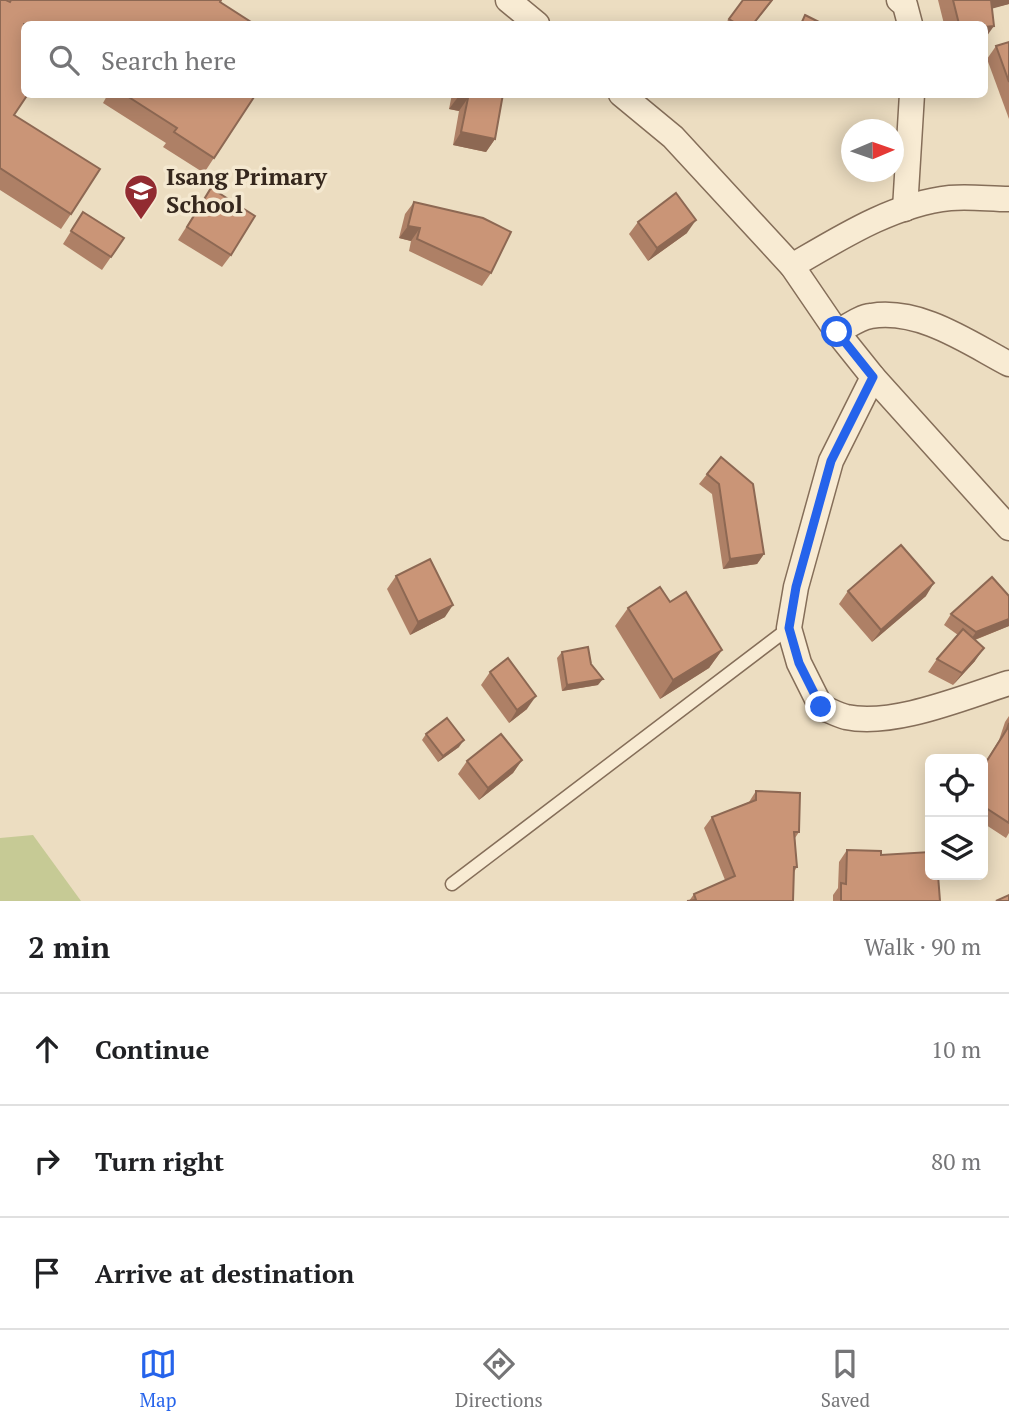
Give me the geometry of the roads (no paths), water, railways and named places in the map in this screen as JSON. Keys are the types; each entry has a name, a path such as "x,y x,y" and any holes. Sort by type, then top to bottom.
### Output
{"street":[{"path":"508,0 533,21"},
{"path":"899,0 905,5 909,21"},
{"path":"626,98 673,137 792,266 837,332 873,377 1009,527"},
{"path":"905,209 912,98"},
{"path":"792,266 848,233 905,209 950,198 1009,199"},
{"path":"837,332 870,316 897,316 939,327 1009,364"},
{"path":"873,377 831,461 796,587 789,628 799,663 821,707 846,717 884,718 935,706 1009,682"}],"lane":[{"path":"452,884 789,628"}],"place":[{"name":"Isang Primary School","path":"141,221"}]}
